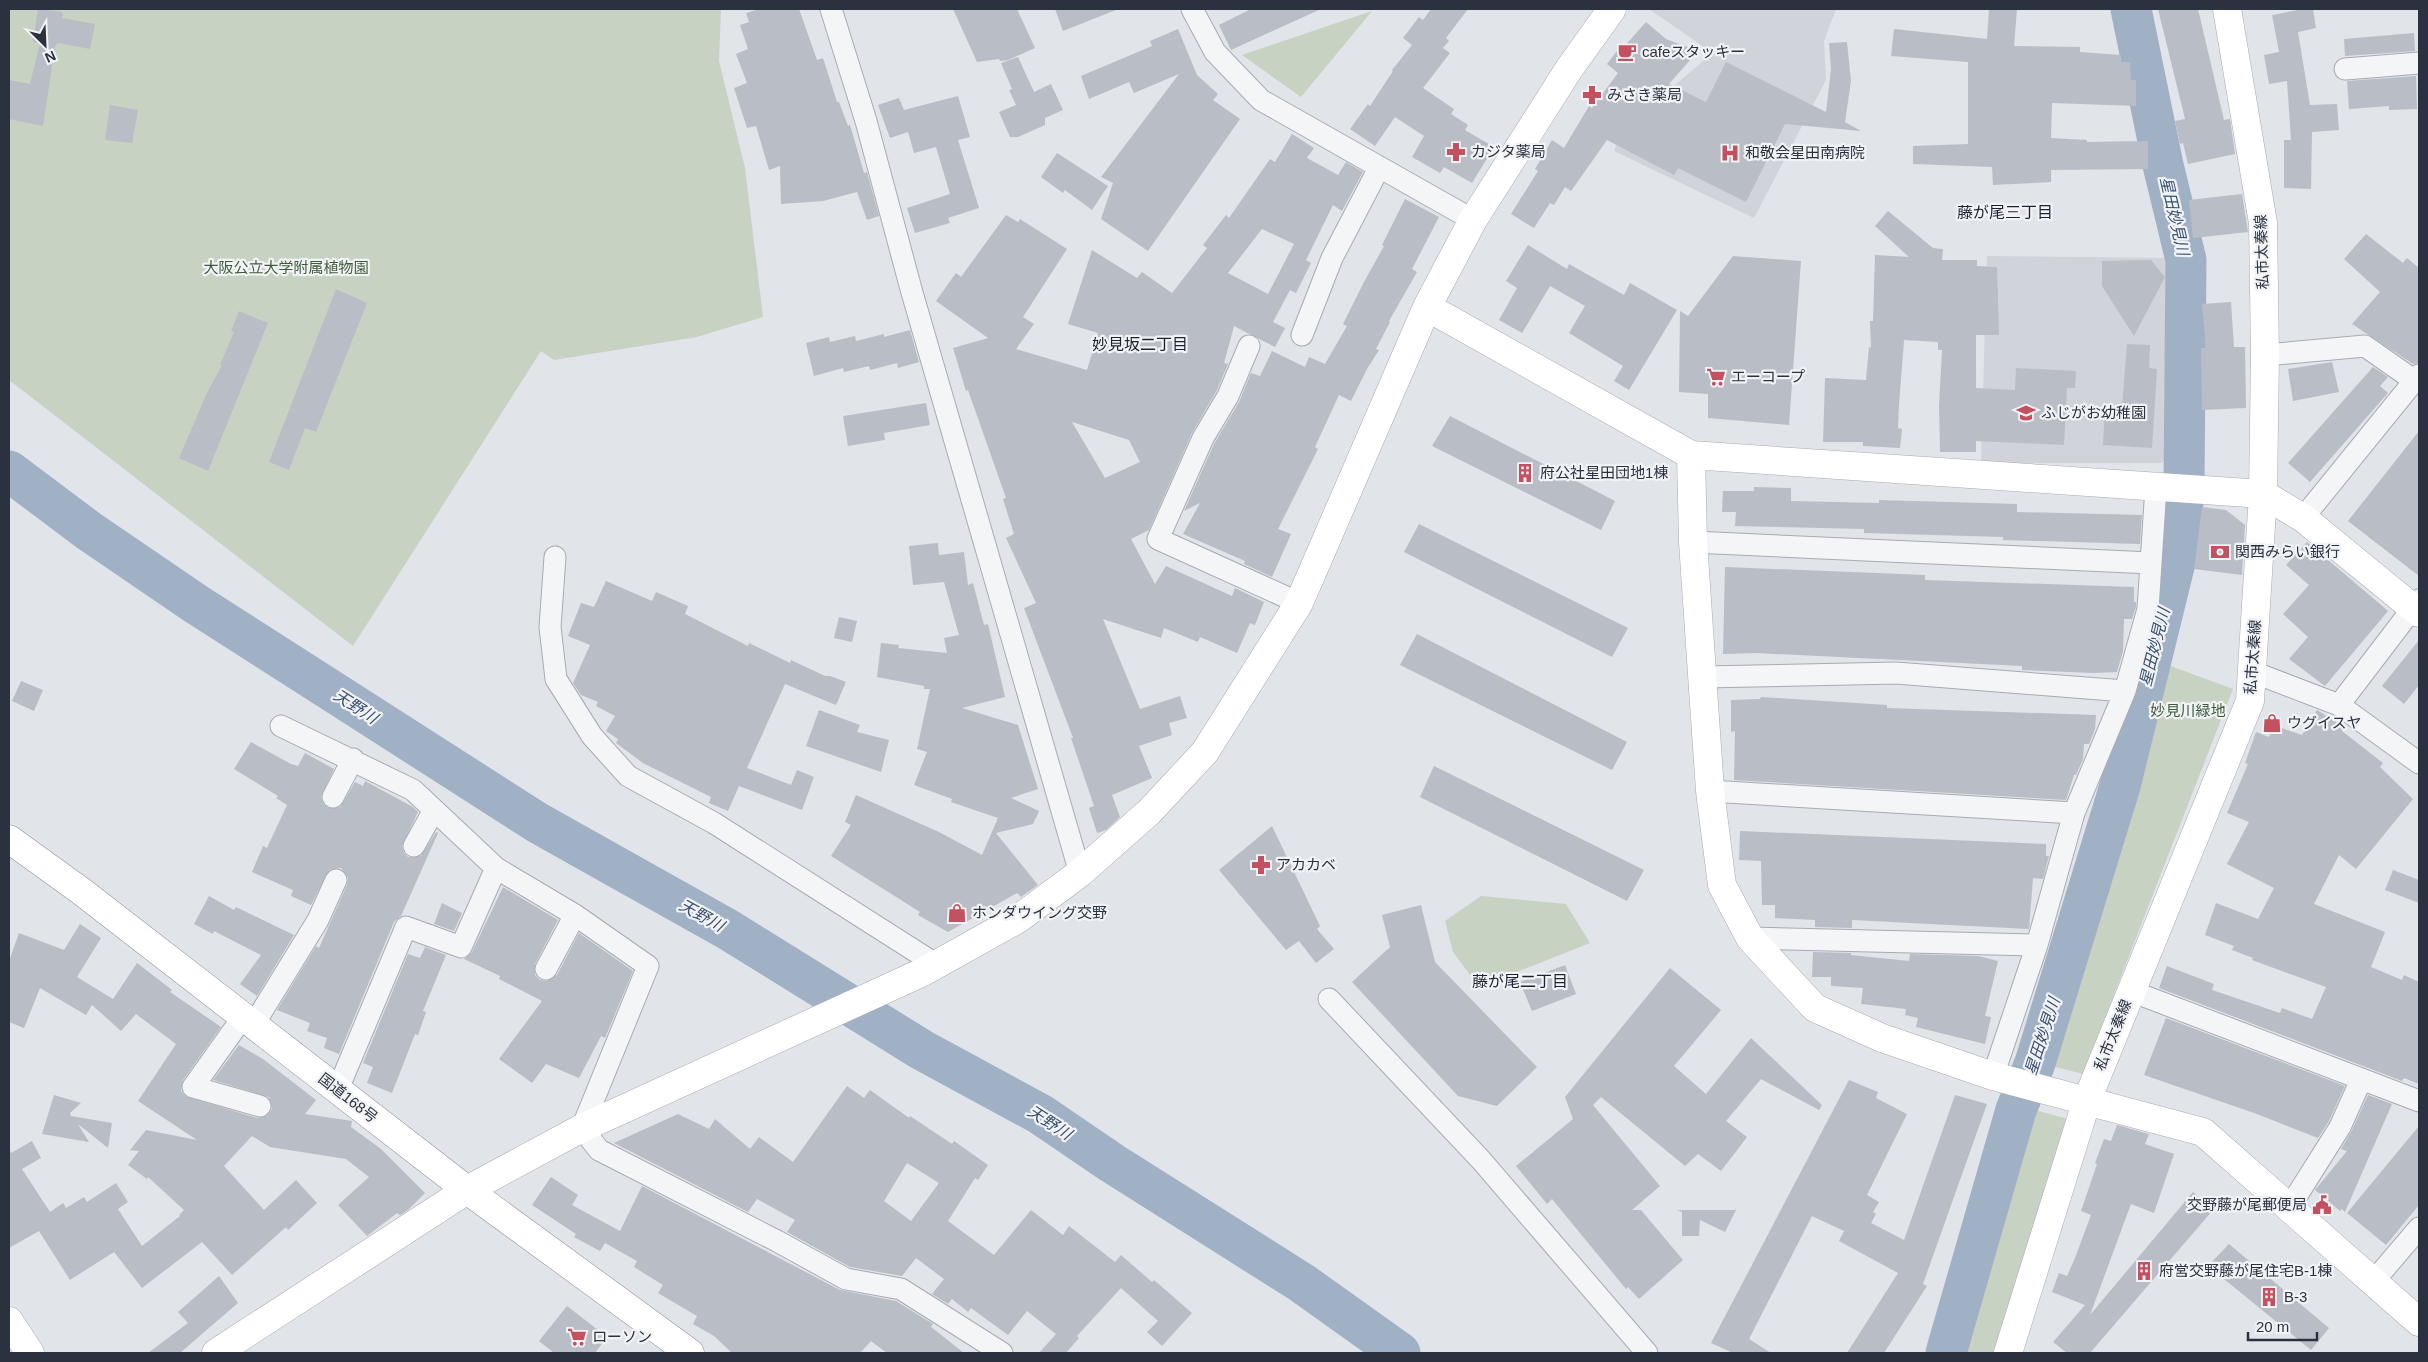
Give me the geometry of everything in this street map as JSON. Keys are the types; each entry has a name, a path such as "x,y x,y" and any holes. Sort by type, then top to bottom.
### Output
{"main road":[{"path":"216,1353 467,1190 582,1128 930,968 1018,919 1080,873 1149,812 1206,752 1299,603 1427,307 1473,220 1569,69 1612,9"},
{"name":"私市太秦線","path":"2008,1353 2086,1100 2250,701 2263,494 2265,355 2262,223 2227,9"},
{"path":"1427,307 1691,455 2263,494 2303,518 2417,607"},
{"path":"1691,455 1693,542 1710,791 1722,885 1750,938 1815,1008 1882,1038 1993,1076 2203,1132 2419,1322"},
{"name":"国道168号","path":"9,839 81,891 467,1190 690,1353"},
{"path":"9,1321 30,1353"}],"street":[{"path":"831,9 866,121 910,289 1080,873"},
{"path":"1192,9 1215,52 1261,100 1473,220"},
{"path":"2345,69 2419,63"},
{"path":"1302,334 1332,258 1379,168"},
{"path":"1249,346 1228,396 1203,438 1158,539 1299,603"},
{"path":"2265,355 2365,346 2417,378 2303,518"},
{"path":"1993,1076 2037,945 2074,813 2125,691 2148,609 2156,488"},
{"path":"1693,542 2151,563"},
{"path":"555,556 550,626 556,679 592,736 628,776 714,823 930,968"},
{"path":"2339,705 2417,607"},
{"path":"2253,672 2339,705 2419,763"},
{"path":"1703,677 1896,673 2125,691"},
{"path":"281,726 353,759 413,790 496,868 575,915 648,966 582,1128 599,1150 846,1279 901,1289 1002,1353"},
{"path":"333,797 353,759"},
{"path":"1710,791 2074,813"},
{"path":"414,846 434,810"},
{"path":"338,1089 406,927 461,947 496,868"},
{"path":"260,1106 193,1087 248,1021 318,920 336,880"},
{"path":"546,969 575,915"},
{"path":"1750,938 2037,945"},
{"path":"2131,992 2419,1101"},
{"path":"1330,999 1481,1160 1647,1353"},
{"path":"2289,1208 2340,1127 2361,1080"},
{"path":"2373,1282 2419,1228"}],"shaded area":[{"path":"1649,9 1836,9 1824,41 1826,80 1754,218 1614,151 1623,129 1708,57 1707,49"},
{"path":"1987,256 2171,258 2173,442 2162,463 1981,463"}],"green space":[{"name":"大阪公立大学附属植物園","path":"9,9 721,9 719,61 745,168 763,317 697,337 554,360 541,351 353,646 9,380"},
{"path":"1372,11 1301,97 1242,55"},
{"name":"妙見川緑地","path":"2168,665 2233,689 2083,1074 2040,1063"},
{"path":"1481,896 1566,904 1590,943 1479,987 1453,952 1445,921"},
{"path":"2031,1109 2068,1119 1997,1353 1953,1353"}],"building":[{"path":"38,9 63,12 62,18 95,24 90,49 58,43 55,46 43,126 9,119 9,80 30,84 40,43 33,42"},
{"path":"760,9 799,9 817,60 823,58 837,102 839,102 848,126 850,125 864,173 867,172 879,216 867,220 857,192 823,201 781,204 780,166 769,170 756,126 747,128 734,88 747,83 736,54 748,49 740,25 749,22 746,13"},
{"path":"953,9 1017,9 1035,48 1008,60 1000,61 999,59 977,62"},
{"path":"1055,9 1116,9 1116,10 1063,31"},
{"path":"1251,9 1321,9 1231,50 1219,25"},
{"path":"1431,9 1468,9 1446,38 1449,41 1443,48 1450,53 1423,88 1454,109 1451,114 1468,125 1465,130 1494,147 1472,183 1444,167 1440,173 1412,157 1424,136 1395,117 1375,146 1350,129 1368,104 1370,106 1392,70 1412,45 1403,38 1419,17 1423,20"},
{"path":"1989,9 2017,9 2014,46 2080,47 2080,52 2121,55 2121,62 2130,62 2131,80 2136,80 2136,106 2052,103 2051,138 2087,140 2087,142 2148,141 2148,169 2051,170 2051,182 1993,185 1992,167 1913,164 1913,146 1968,144 1968,62 1891,56 1894,29 1987,39"},
{"path":"2158,9 2198,9 2224,120 2230,119 2235,154 2188,164 2183,143 2180,144 2175,121 2185,119"},
{"path":"2313,9 2316,28 2298,32 2310,105 2337,104 2339,130 2312,132 2311,189 2284,188 2284,140 2291,140 2287,81 2269,84 2264,55 2279,52 2272,15"},
{"path":"1646,22 1666,39 1698,51 1669,84 1706,102 1726,62 1826,112 1831,69 1829,43 1847,42 1851,81 1845,122 1861,131 1785,124 1746,202 1678,168 1674,175 1607,140 1571,191 1565,187 1554,205 1550,203 1534,228 1511,214 1538,171 1535,169 1552,140 1564,148 1589,106 1592,108 1618,73 1607,64 1620,47 1622,49"},
{"path":"1178,29 1197,75 1218,94 1213,100 1240,119 1148,251 1101,219 1113,183 1101,177 1179,74 1134,93 1129,82 1089,99 1081,76 1152,46 1150,41"},
{"path":"2414,33 2415,51 2345,56 2344,39"},
{"path":"1018,57 1034,92 1051,84 1063,110 1045,118 1045,125 1018,137 1010,137 999,112 1016,105 1009,90 1012,89 1001,63"},
{"path":"2416,76 2417,109 2389,110 2389,106 2349,109 2347,81"},
{"path":"958,96 970,137 958,140 979,208 948,218 950,223 915,233 907,208 950,194 936,147 914,153 908,132 890,138 878,105 899,98 904,110"},
{"path":"110,105 138,110 132,143 105,140"},
{"path":"1292,134 1314,148 1307,158 1338,175 1346,162 1363,172 1342,211 1333,205 1306,260 1311,263 1296,293 1290,290 1273,322 1285,328 1275,347 1234,326 1224,363 1228,364 1217,390 1192,433 1149,530 1131,539 1155,584 1166,566 1232,596 1235,588 1264,602 1255,625 1250,623 1237,653 1200,637 1198,642 1164,628 1161,638 1103,619 1140,709 1180,696 1187,718 1169,723 1172,735 1139,746 1152,778 1112,795 1120,817 1106,830 1097,833 1089,808 1094,806 1071,738 1073,738 1024,608 1036,603 1006,538 1014,534 1003,499 1006,498 968,390 966,391 953,348 988,338 936,301 956,273 961,277 1006,215 1018,222 1020,219 1067,249 1023,317 1034,324 1016,349 1087,370 1098,333 1068,324 1092,250 1137,278 1142,272 1172,293 1207,248 1203,245 1226,215 1229,218 1270,159 1275,162","holes":["1262,229 1294,244 1268,294 1228,273","1072,422 1129,440 1140,462 1105,478"]},
{"path":"1057,153 1108,186 1092,210 1065,190 1063,193 1041,177"},
{"path":"2242,194 2248,232 2193,238 2189,200"},
{"path":"1405,199 1439,217 1412,269 1417,272 1389,321 1376,349 1379,350 1351,401 1339,395 1315,447 1318,449 1278,529 1291,534 1272,577 1244,564 1245,561 1183,534 1200,503 1184,511 1214,444 1239,402 1251,373 1260,376 1272,351 1305,367 1309,357 1325,364 1347,326 1343,324 1384,246 1382,245"},
{"path":"1888,211 1933,248 1943,249 1942,260 1977,260 1977,266 1997,267 1999,335 1976,335 1976,388 2015,390 2016,368 2076,371 2075,388 2067,388 2064,445 1976,441 1976,452 1940,452 1939,406 1942,350 1938,350 1938,342 1904,340 1898,428 1902,429 1900,448 1863,446 1863,442 1823,442 1825,378 1866,380 1869,347 1871,348 1870,321 1873,321 1875,255 1909,257 1875,226"},
{"path":"2366,234 2403,263 2407,258 2419,268 2419,363 2413,364 2352,324 2380,292 2344,259"},
{"path":"1528,245 1567,269 1569,264 1624,295 1630,283 1677,310 1629,390 1614,381 1623,366 1569,333 1585,306 1550,286 1522,333 1499,320 1517,288 1506,281"},
{"path":"1733,256 1801,261 1789,425 1708,418 1708,394 1679,392 1680,311 1688,316"},
{"path":"2151,260 2165,277 2134,336 2102,286 2102,261"},
{"path":"336,289 367,303 316,432 305,428 289,470 269,462"},
{"path":"2231,302 2234,347 2245,347 2246,408 2202,410 2201,348 2206,348 2202,304"},
{"path":"239,311 268,323 208,471 179,458 206,395 222,365 220,365 234,332 231,331"},
{"path":"910,330 919,362 898,368 897,363 870,370 869,366 844,372 843,368 814,376 806,343 829,337 830,342 855,336 856,341 884,334 884,337"},
{"path":"2127,344 2150,345 2149,368 2157,369 2152,448 2103,445 2105,408 2122,409"},
{"path":"2332,362 2339,392 2293,401 2288,369"},
{"path":"2373,367 2388,377 2380,386 2388,393 2310,482 2288,463"},
{"path":"926,403 930,425 884,433 885,440 848,446 843,416"},
{"name":"府公社星田団地1棟","path":"1450,416 1615,501 1601,530 1432,446"},
{"path":"2419,431 2419,576 2348,521"},
{"path":"1754,487 1791,488 1791,501 1879,503 1879,500 2017,504 2017,512 2142,515 2140,544 2003,540 2003,537 1864,533 1864,529 1735,526 1736,512 1722,512 1723,491 1754,491"},
{"name":"関西みらい銀行","path":"2202,507 2226,510 2245,525 2242,575 2194,569"},
{"path":"1419,524 1628,628 1612,657 1404,552"},
{"path":"2307,542 2388,611 2325,686 2289,659 2308,637 2283,614 2309,585 2286,565"},
{"path":"938,543 939,555 964,552 968,585 973,583 984,625 988,624 1005,697 962,708 1018,725 1038,789 1011,798 1039,811 1033,824 996,833 1038,885 1021,897 1017,893 948,932 918,915 920,912 831,856 851,825 845,822 856,795 939,832 982,855 998,818 951,802 952,799 914,785 927,752 917,749 930,689 924,689 924,686 877,677 881,643 899,645 898,648 947,653 944,638 959,635 944,582 913,585 909,546"},
{"path":"1725,567 1925,575 1925,580 2134,587 2136,607 2132,619 2124,619 2123,651 2117,672 2022,670 2022,666 1756,653 1723,654"},
{"path":"606,581 652,601 656,592 688,606 685,614 748,646 749,643 790,663 791,660 825,676 846,682 836,705 785,684 747,768 791,785 797,770 814,777 802,810 739,786 728,811 709,803 711,797 643,763 616,743 618,739 606,731 615,716 596,706 598,702 581,695 573,683 590,645 568,636 581,603 594,607"},
{"path":"839,617 857,621 852,642 834,638"},
{"path":"1417,634 1627,742 1612,770 1400,665"},
{"path":"2419,640 2419,685 2404,704 2382,686"},
{"path":"21,681 43,690 34,711 12,701"},
{"path":"1761,697 1887,705 1887,708 2096,715 2095,729 2089,744 2084,744 2083,759 2076,775 2074,775 2066,800 1734,780 1735,731 1731,732 1731,700 1760,699"},
{"path":"819,710 860,725 857,732 889,740 881,772 806,746"},
{"path":"2317,710 2345,727 2342,731 2383,763 2380,767 2413,799 2356,869 2339,855 2314,904 2385,932 2371,967 2402,980 2404,975 2419,982 2419,1084 2404,1078 2402,1081 2159,988 2167,966 2214,984 2212,990 2280,1013 2282,1008 2312,1019 2326,987 2252,960 2253,958 2232,950 2234,946 2205,935 2216,903 2258,919 2274,888 2227,864 2249,822 2227,813 2248,764 2245,763 2256,732 2269,737 2273,725 2302,735"},
{"path":"251,742 291,764 298,766 305,753 334,769 321,797 323,804 328,808 340,807 355,782 363,786 365,781 413,807 418,812 402,846 404,853 408,857 421,856 436,832 438,833 401,916 394,922 339,1054 324,1048 327,1038 307,1031 310,1023 277,1010 316,946 319,948 347,885 348,878 341,868 329,870 311,905 291,896 293,890 252,872 263,846 267,848 287,805 276,798 278,796 234,769"},
{"path":"1434,766 1644,870 1627,901 1420,797"},
{"path":"1272,826 1320,926 1317,929 1334,949 1316,963 1299,941 1286,950 1219,870"},
{"path":"1740,831 2046,844 2046,856 2049,856 2043,879 2033,878 2029,929 1852,920 1852,928 1815,927 1815,920 1775,918 1775,905 1762,905 1761,861 1739,860"},
{"path":"2393,870 2419,880 2419,903 2385,890"},
{"path":"503,887 558,920 535,964 535,975 540,980 547,981 557,975 579,933 633,971 605,1038 601,1036 579,1078 546,1064 532,1083 499,1059 542,1001 499,979 500,976 464,959 472,952"},
{"path":"209,896 234,910 236,907 294,935 257,996 240,984 261,955 214,931 213,934 194,924"},
{"path":"442,903 462,913 454,931 434,924"},
{"path":"1421,905 1435,962 1537,1067 1497,1106 1458,1096 1352,982 1390,947 1382,915"},
{"path":"80,924 101,938 77,977 113,999 137,963 172,990 170,992 221,1027 183,1080 181,1091 185,1096 257,1118 268,1115 272,1109 269,1097 213,1080 239,1045 263,1059 316,1100 305,1114 352,1121 351,1127 381,1149 425,1193 408,1210 400,1215 397,1213 367,1236 338,1205 369,1177 346,1159 270,1147 252,1136 224,1166 264,1210 296,1180 317,1203 288,1230 286,1227 232,1275 202,1242 142,1288 114,1252 70,1280 39,1231 9,1248 9,1149 11,1153 32,1141 41,1158 22,1169 50,1212 63,1203 66,1208 84,1197 87,1202 116,1183 128,1202 118,1209 142,1246 180,1216 184,1210 148,1177 147,1179 128,1165 139,1151 130,1150 146,1130 197,1140 138,1101 176,1044 136,1014 121,1031 92,1005 86,1015 40,988 24,1028 9,1022 9,961 19,933 64,950"},
{"path":"425,947 446,955 423,1011 426,1012 418,1035 415,1034 392,1093 367,1083 373,1067 363,1063 408,954 420,958"},
{"path":"1813,952 1851,953 1851,955 1909,961 1910,954 1978,956 1998,961 1985,1016 1991,1017 1985,1044 1916,1027 1918,1018 1905,1015 1906,1009 1861,1004 1863,988 1831,986 1831,977 1812,977"},
{"path":"1565,965 1576,994 1532,1011 1520,982"},
{"path":"1670,968 1721,1010 1674,1066 1706,1094 1751,1038 1822,1105 1819,1110 1761,1079 1726,1121 1747,1137 1721,1171 1698,1154 1685,1166 1601,1097 1593,1105 1660,1186 1632,1210 1641,1210 1683,1260 1639,1299 1628,1287 1626,1289 1552,1199 1547,1204 1516,1166 1573,1119 1565,1097"},
{"path":"2166,1018 2345,1086 2329,1121 2318,1138 2257,1114 2144,1075"},
{"path":"1849,1080 1878,1092 1876,1098 1907,1114 1867,1195 1879,1202 1873,1212 1876,1214 1871,1223 1904,1240 1955,1095 1987,1104 1923,1284 1927,1286 1884,1353 1847,1353 1898,1273 1839,1241 1844,1231 1812,1216 1749,1339 1771,1353 1733,1353 1711,1343"},
{"path":"847,1086 864,1098 870,1090 909,1118 910,1116 952,1144 954,1141 988,1165 978,1180 975,1178 948,1221 994,1255 1031,1210 1063,1235 1069,1226 1115,1262 1121,1255 1152,1282 1154,1280 1192,1313 1162,1346 1147,1332 1158,1321 1121,1288 1077,1336 1079,1338 1066,1353 1039,1353 1056,1334 1027,1311 1008,1335 971,1308 968,1312 952,1299 948,1304 932,1294 944,1279 916,1258 902,1276 850,1267 787,1232 795,1220 757,1199 748,1212 614,1143 678,1114 709,1129 715,1119 750,1149 759,1137 793,1162","holes":["907,1163 939,1183 911,1221 884,1201"]},
{"path":"54,1095 81,1103 70,1113 71,1116 112,1123 108,1148 78,1124 89,1142 42,1134"},
{"path":"2368,1095 2392,1104 2345,1212 2342,1209 2340,1211 2315,1190 2347,1151 2341,1149"},
{"path":"2117,1125 2149,1134 2145,1144 2174,1154 2154,1213 2131,1204 2090,1315 2193,1192 2213,1210 2090,1353 2067,1353 2053,1342 2085,1305 2052,1292 2059,1273 2067,1276 2075,1258 2091,1215 2081,1211 2097,1164 2095,1163 2104,1139 2111,1141"},
{"path":"2419,1126 2419,1205 2386,1245 2347,1213"},
{"path":"551,1177 578,1195 572,1205 620,1231 642,1186 840,1290 896,1301 933,1324 931,1327 964,1353 887,1353 871,1341 860,1353 732,1353 714,1336 693,1324 697,1316 658,1293 663,1285 634,1267 637,1261 605,1243 600,1251 574,1237 576,1234 532,1205"},
{"path":"1677,1210 1736,1210 1725,1232 1700,1220 1699,1236 1682,1236 1682,1212"},
{"name":"B-3","path":"2229,1244 2329,1328 2311,1350 2208,1266"},
{"path":"219,1276 238,1303 180,1353 148,1353 188,1323 178,1312"},
{"path":"567,1306 607,1337 595,1353 554,1353 539,1341"}],"waterway":[{"name":"星田妙見川","path":"1946,1353 2016,1110 2035,1063 2120,786 2181,538 2184,484 2186,260 2163,165 2131,9"},
{"name":"天野川","path":"9,471 89,531 196,604 538,823 727,929 922,1050 1040,1114 1112,1163 1302,1283 1400,1353"}],"place":[{"name":"cafeスタッキー","path":"1627,52"},
{"name":"みさき薬局","path":"1592,95"},
{"name":"カジタ薬局","path":"1456,152"},
{"name":"和敬会星田南病院","path":"1730,153"},
{"name":"エーコープ","path":"1716,377"},
{"name":"ふじがお幼稚園","path":"2026,413"},
{"name":"府公社星田団地1棟","path":"1525,473"},
{"name":"関西みらい銀行","path":"2220,552"},
{"name":"ウグイスヤ","path":"2272,723"},
{"name":"アカカベ","path":"1261,865"},
{"name":"ホンダウイング交野","path":"957,913"},
{"name":"交野藤が尾郵便局","path":"2322,1205"},
{"name":"府営交野藤が尾住宅B-1棟","path":"2144,1271"},
{"name":"B-3","path":"2269,1297"},
{"name":"ローソン","path":"577,1337"}],"district":[{"name":"藤が尾三丁目","path":"2005,212"},
{"name":"妙見坂二丁目","path":"1140,344"},
{"name":"藤が尾二丁目","path":"1520,981"}]}
